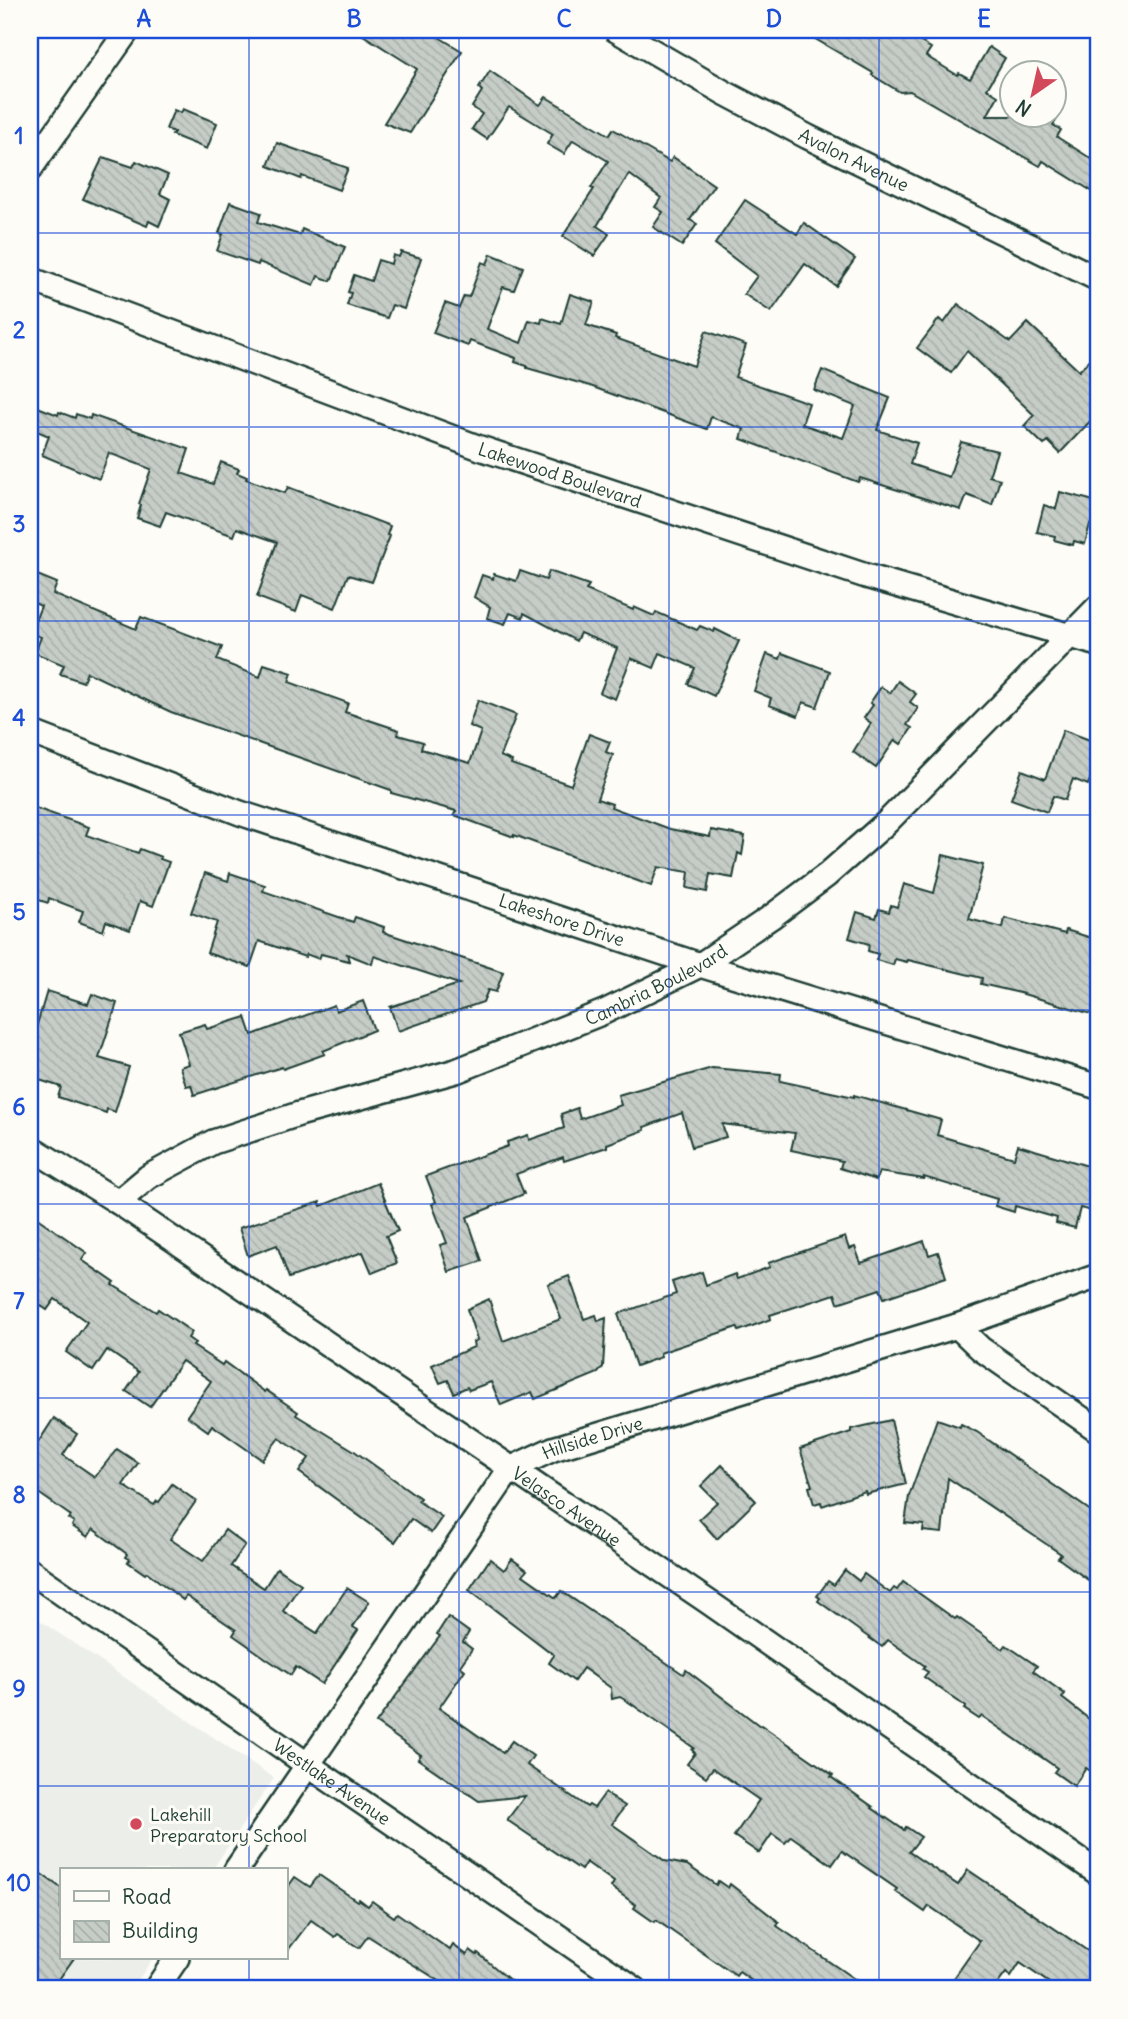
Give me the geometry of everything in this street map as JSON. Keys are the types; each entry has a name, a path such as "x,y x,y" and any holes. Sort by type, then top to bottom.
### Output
{"street":[{"path":"30,169 128,30"},
{"name":"Avalon Avenue","path":"616,30 808,137 1098,279"},
{"name":"Lakewood Boulevard","path":"30,279 480,448 866,576 1098,644"},
{"name":"Cambria Boulevard","path":"118,1202 148,1177 213,1142 299,1114 456,1070 604,1012 700,965 827,876 867,840 1098,607"},
{"name":"Lakeshore Drive","path":"30,732 240,813 700,965 1098,1087"},
{"name":"Velasco Avenue","path":"30,1147 118,1202 707,1601 1098,1873"},
{"name":"Hillside Drive","path":"237,1868 510,1469 553,1448 957,1326 1098,1276"},
{"path":"957,1326 981,1349 1098,1430"},
{"name":"Westlake Avenue","path":"30,1571 307,1765 635,1989"},
{"path":"156,1989 176,1960"}],"shaded area":[{"name":"Lakehill Preparatory School","path":"30,1614 274,1778 213,1868 60,1868 60,1960 152,1960 132,1989 30,1989"}],"building":[{"path":"355,30 427,30 462,51 410,133 384,123 417,69"},
{"path":"800,30 900,30 931,48 926,56 957,75 959,73 970,79 989,47 1005,58 998,60 998,70 987,89 998,96 987,116 998,116 998,130 1061,130 1057,137 1098,163 1098,195 1043,161 1040,166 910,91 900,92 872,75 873,73"},
{"path":"490,71 540,105 546,97 609,135 613,129 670,162 673,157 714,185 690,220 697,224 682,246 653,227 663,212 655,207 661,198 629,174 597,226 609,234 594,256 563,236 594,189 591,188 608,161 573,140 564,154 547,144 553,134 509,107 487,139 472,129 482,114 472,107 482,91 479,88"},
{"path":"183,109 217,123 207,149 172,135 174,132 166,129 174,110 181,113"},
{"path":"277,143 348,168 339,190 268,166"},
{"path":"103,157 133,167 136,161 168,175 160,194 170,199 159,226 149,221 147,226 83,199"},
{"path":"745,200 797,234 804,223 855,259 836,286 805,264 771,312 744,294 757,276 715,244"},
{"path":"230,202 261,213 258,222 300,235 302,229 345,247 331,281 318,276 314,285 259,262 258,265 217,251 223,234 219,233"},
{"path":"401,252 421,258 404,309 392,305 387,318 347,305 354,275 371,281 378,260 391,264 393,255 399,257"},
{"path":"491,254 523,267 514,290 503,287 487,329 521,343 529,320 541,323 542,318 561,324 570,294 594,302 586,325 694,366 706,331 746,345 735,377 809,403 802,424 843,438 855,406 814,390 822,370 890,398 877,430 917,443 910,464 949,477 961,442 997,451 989,476 1000,479 992,505 967,495 961,510 860,478 858,482 741,439 744,429 711,417 707,429 590,386 527,368 515,362 516,358 470,341 468,346 433,333 445,303 459,308 464,296 469,297 482,262 487,264"},
{"path":"958,304 1010,342 1028,323 1079,371 1098,351 1098,413 1060,453 1048,441 1044,445 1024,426 1034,415 967,351 951,373 917,348 939,319 944,323"},
{"path":"30,404 58,415 59,412 75,418 76,414 90,419 91,415 189,449 181,473 213,484 221,462 239,469 237,473 247,477 246,479 285,493 288,487 390,526 387,535 390,536 372,582 348,575 335,608 302,595 296,612 257,597 277,542 237,528 234,536 166,512 160,526 137,518 151,469 109,453 99,479 42,455 49,436 30,428"},
{"path":"1060,492 1098,502 1098,526 1090,524 1085,544 1074,541 1073,545 1054,540 1055,536 1037,532 1044,505 1056,509"},
{"path":"520,571 546,580 549,571 589,585 586,590 633,610 634,607 654,616 656,612 697,630 700,626 714,632 715,629 739,641 714,696 688,684 695,668 660,653 654,668 631,658 615,699 600,693 617,648 580,633 576,641 524,613 523,618 510,613 505,624 487,618 490,607 474,597 482,575 493,579 494,574 516,581"},
{"path":"30,572 57,583 53,594 136,629 141,617 222,647 217,660 260,677 264,664 292,673 289,682 348,703 345,712 399,730 398,735 423,742 421,749 470,763 481,731 469,726 478,700 516,715 500,756 512,761 511,764 571,785 589,734 610,742 606,752 613,755 597,799 670,829 710,837 711,830 745,836 742,855 738,853 733,878 710,874 707,892 687,888 689,872 658,867 651,886 454,815 456,811 391,793 391,790 171,712 87,672 83,682 60,674 64,665 35,653 41,637 30,633 41,606 30,601"},
{"path":"782,653 830,671 817,707 803,702 798,716 769,705 771,698 754,691 767,654 780,659"},
{"path":"898,681 916,694 910,702 918,708 907,725 912,728 901,744 895,740 876,768 853,752 871,723 864,718 873,705 870,703 881,687 890,693"},
{"path":"1063,730 1098,743 1098,758 1088,785 1073,779 1065,800 1053,796 1047,812 1011,799 1022,770 1045,779"},
{"path":"30,806 89,827 86,835 138,853 140,849 169,862 153,906 140,901 130,930 106,921 103,931 79,922 83,911 49,898 48,903 30,897"},
{"path":"943,855 983,865 969,919 1003,928 1005,918 1065,934 1066,930 1098,940 1098,1016 981,984 982,978 908,960 895,959 893,965 876,960 878,954 868,951 869,944 849,938 857,912 876,918 879,909 889,912 891,905 897,907 904,884 934,893"},
{"path":"205,873 228,881 230,873 265,885 263,891 353,922 355,917 384,927 383,932 503,972 496,992 488,990 483,1002 398,1031 390,1007 459,984 374,956 372,964 347,954 349,961 321,954 319,959 306,954 305,957 259,941 250,967 207,953 217,922 191,913"},
{"path":"47,991 88,1004 92,994 117,1003 99,1058 129,1067 115,1112 107,1109 106,1113 58,1097 61,1087 30,1077 30,1026 36,1028"},
{"path":"363,1001 374,1030 323,1051 325,1054 194,1095 191,1085 186,1086 180,1067 189,1064 179,1032 205,1024 207,1029 246,1017 252,1035 334,1005 336,1011"},
{"path":"712,1068 781,1074 780,1081 854,1095 941,1120 937,1135 1014,1158 1018,1145 1098,1169 1098,1207 1093,1206 1092,1211 1080,1208 1075,1228 1056,1223 1057,1218 1015,1206 1014,1212 995,1206 997,1199 924,1177 879,1172 876,1180 840,1168 842,1161 791,1150 795,1133 722,1124 726,1137 692,1147 682,1113 644,1127 645,1130 607,1144 607,1147 564,1161 563,1157 516,1174 524,1194 467,1217 482,1261 449,1272 440,1245 447,1243 432,1204 436,1202 426,1176 508,1146 507,1142 528,1135 529,1140 564,1128 561,1114 577,1108 580,1119 621,1105 618,1095"},
{"path":"378,1183 398,1231 386,1236 397,1263 372,1273 363,1252 289,1278 277,1245 248,1256 239,1228 320,1202 321,1206"},
{"path":"30,1213 87,1253 82,1260 115,1283 113,1285 156,1312 158,1309 192,1332 188,1338 195,1343 193,1346 222,1365 224,1362 265,1392 266,1390 298,1412 296,1415 353,1450 420,1498 418,1501 442,1517 431,1533 411,1519 395,1542 299,1472 309,1458 279,1438 262,1460 212,1425 208,1431 187,1416 211,1381 182,1361 150,1407 126,1391 139,1372 107,1350 93,1371 66,1352 87,1322 55,1299 47,1310 30,1298 38,1284 30,1279"},
{"path":"845,1237 849,1249 855,1247 861,1263 924,1241 929,1255 938,1252 946,1277 884,1298 880,1289 838,1303 835,1294 770,1315 771,1319 739,1331 737,1327 660,1353 661,1357 636,1366 618,1314 676,1294 672,1282 702,1272 706,1285 735,1274 737,1279 770,1267 768,1263"},
{"path":"569,1276 584,1319 596,1315 598,1321 606,1318 603,1367 598,1373 535,1399 532,1392 501,1405 491,1382 454,1393 448,1380 440,1383 432,1365 474,1347 473,1342 477,1340 467,1309 489,1299 503,1341 561,1319 548,1284"},
{"path":"54,1418 77,1434 63,1455 95,1477 117,1449 138,1463 123,1485 154,1505 172,1484 196,1501 170,1539 203,1561 225,1530 245,1545 231,1566 264,1588 277,1568 301,1584 283,1611 317,1633 347,1588 369,1602 353,1627 358,1630 322,1684 296,1667 291,1675 267,1659 233,1635 236,1630 186,1596 183,1600 147,1572 145,1574 128,1562 130,1560 125,1557 127,1554 93,1529 88,1537 72,1526 74,1522 69,1519 71,1516 30,1487 30,1455"},
{"path":"937,1419 960,1427 961,1424 977,1432 1098,1516 1098,1571 1091,1582 1058,1558 1061,1554 948,1478 942,1533 923,1531 924,1525 905,1523 909,1496"},
{"path":"891,1420 906,1484 866,1494 865,1491 822,1506 821,1502 814,1504 809,1487 812,1486 800,1449 851,1432 851,1429"},
{"path":"722,1465 756,1501 717,1539 699,1519 717,1502 701,1486"},
{"path":"490,1559 504,1570 512,1559 527,1570 523,1575 556,1598 561,1591 683,1674 686,1670 760,1726 833,1775 831,1777 872,1808 904,1830 906,1827 921,1837 909,1852 958,1885 968,1870 1098,1958 1098,1989 1058,1989 1020,1963 1011,1977 1006,1973 994,1989 963,1989 952,1981 980,1941 929,1906 925,1912 842,1851 832,1865 791,1836 785,1843 772,1834 759,1853 734,1836 759,1800 713,1768 706,1777 687,1764 695,1753 692,1750 694,1748 620,1697 612,1699 611,1688 583,1668 574,1681 549,1663 554,1655 469,1590"},
{"path":"845,1570 859,1581 864,1574 890,1593 894,1588 897,1590 903,1582 955,1619 957,1617 1003,1649 1006,1645 1037,1666 1033,1671 1065,1694 1062,1698 1098,1726 1098,1777 1086,1768 1074,1786 1054,1772 1057,1768 982,1716 979,1719 964,1709 966,1707 924,1677 928,1672 923,1669 925,1666 888,1640 882,1647 818,1601 820,1598 817,1596 828,1581 834,1585"},
{"path":"448,1617 469,1632 463,1642 472,1649 460,1666 465,1670 439,1708 503,1753 512,1741 533,1756 527,1765 587,1807 589,1805 594,1808 605,1793 625,1806 612,1824 665,1861 687,1865 716,1885 718,1881 728,1888 730,1884 779,1922 777,1926 869,1989 763,1989 739,1972 736,1976 656,1920 654,1922 634,1908 636,1905 611,1887 614,1882 586,1862 581,1870 507,1820 525,1796 479,1801 418,1759 421,1755 376,1723 440,1636 437,1634"},
{"path":"30,1866 60,1887 60,1960 73,1960 52,1989 30,1989"},
{"path":"319,1875 357,1901 359,1899 368,1906 372,1901 394,1917 397,1913 450,1950 453,1945 467,1955 470,1950 477,1955 478,1953 520,1989 452,1989 368,1936 359,1948 338,1934 335,1937 311,1920 287,1951 287,1888 295,1877 310,1887"}],"place":[{"name":"Lakehill Preparatory School","path":"136,1824"}]}
